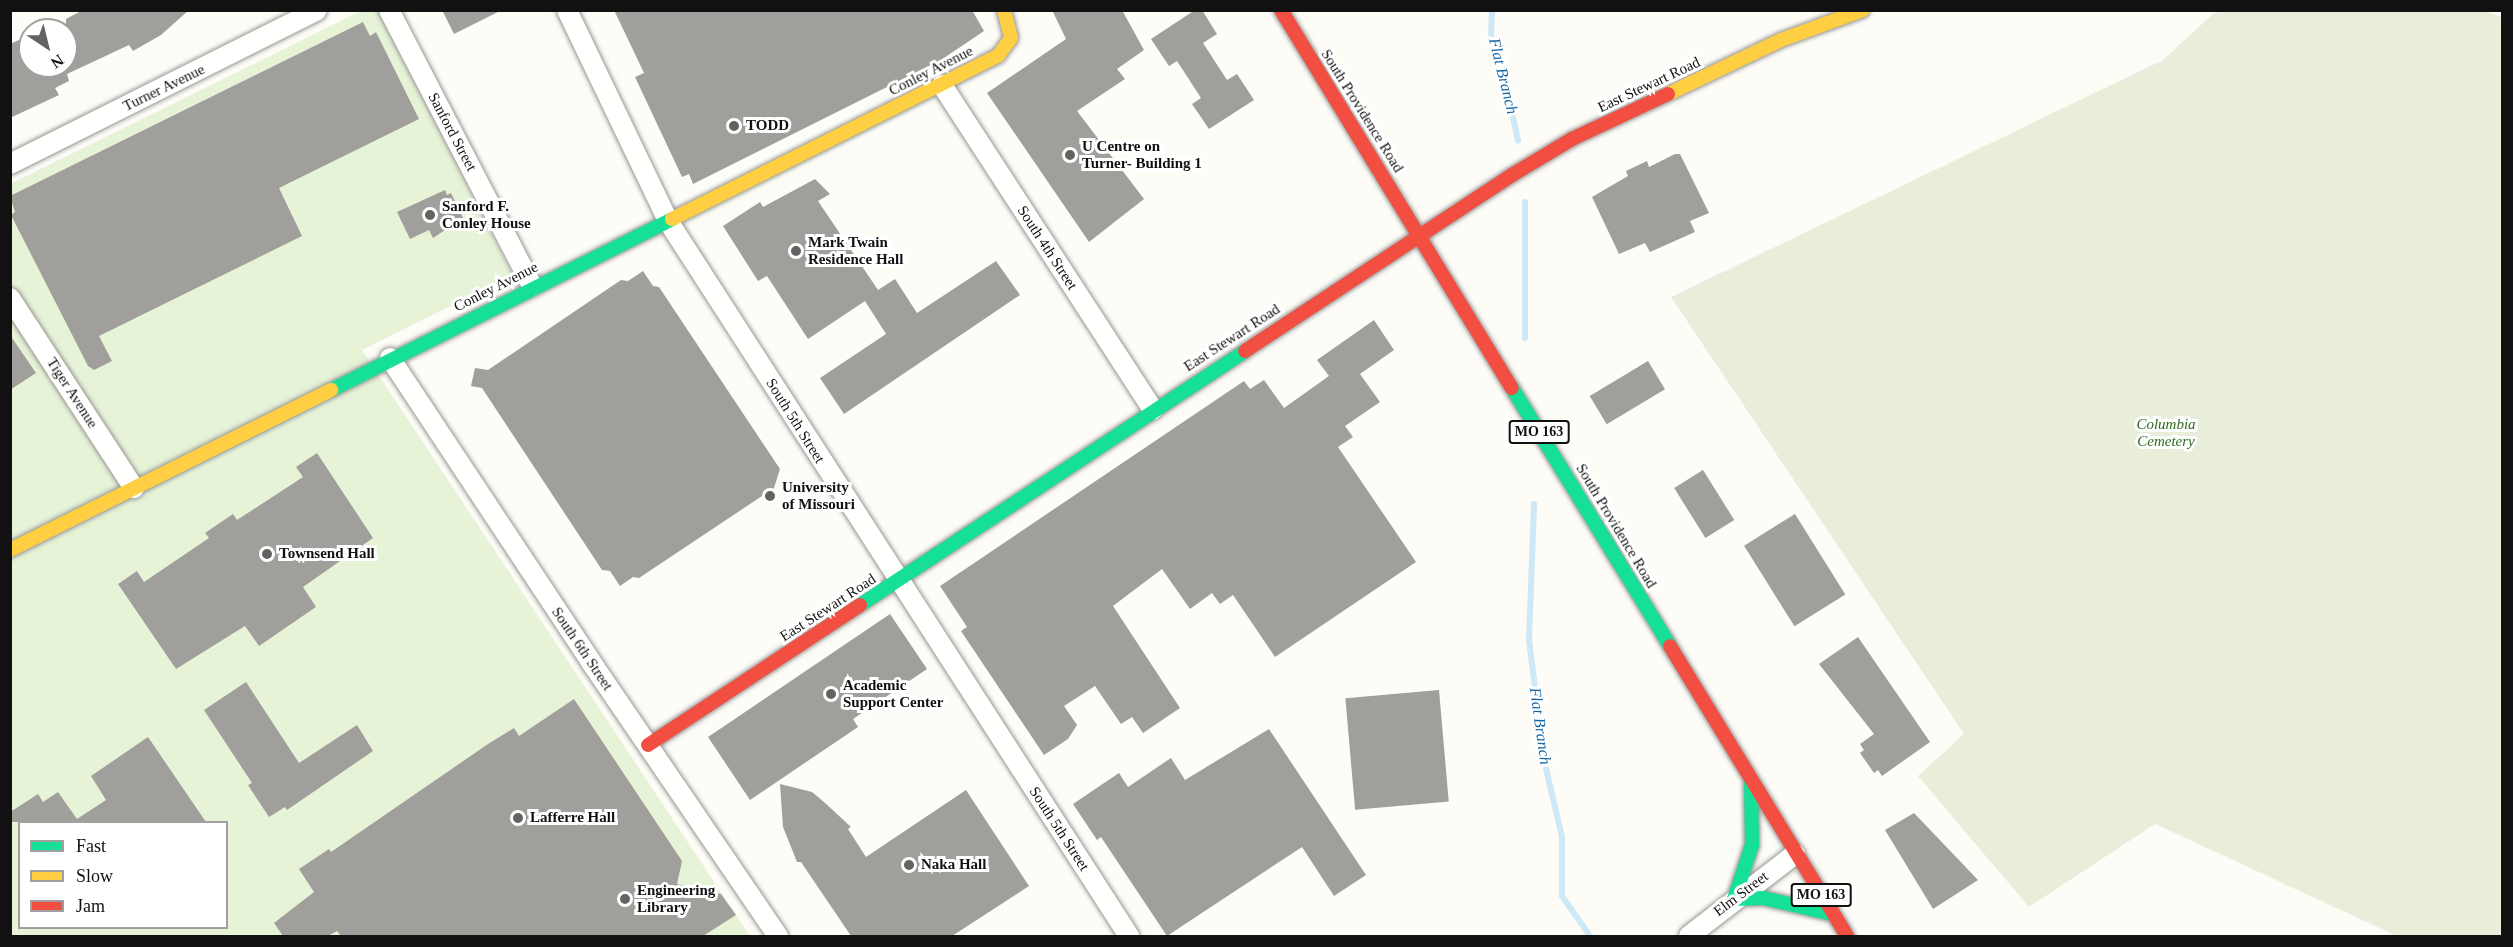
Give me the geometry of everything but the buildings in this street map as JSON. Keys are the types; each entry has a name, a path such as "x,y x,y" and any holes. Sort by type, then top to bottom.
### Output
{"street":[{"name":"Turner Avenue","path":"10,164 317,10"},
{"name":"Sanford Street","path":"389,10 532,286"},
{"name":"South 5th Street","path":"567,10 668,221 1129,936"},
{"name":"Conley Avenue","path":"10,550 532,286 668,221 998,56 1011,38 1010,22 1004,10"},
{"name":"South Providence Road","path":"1281,10 1847,936"},
{"name":"East Stewart Road","path":"648,745 899,582 1153,410 1420,235 1572,139 1781,40 1863,10"},
{"name":"South 4th Street","path":"942,85 1153,410"},
{"name":"Tiger Avenue","path":"10,298 134,488"},
{"name":"South 6th Street","path":"390,358 778,936"},
{"path":"1751,782 1752,845 1734,899 1762,898 1833,914"},
{"name":"Elm Street","path":"1689,936 1795,854"}],"green space":[{"name":"Columbia Cemetery","path":"2233,10 2482,10 2502,17 2502,936 2397,936 2155,824 2029,907 1918,776 1964,734 1671,297 2163,60 2214,13"},
{"path":"361,11 378,11 513,275 362,350 750,936 11,936 10,184"}],"waterway":[{"name":"Flat Branch","path":"1492,10 1491,38 1506,83 1518,141"},
{"name":"Flat Branch","path":"1525,202 1525,338"},
{"name":"Flat Branch","path":"1534,504 1529,640 1544,760 1562,837 1562,896 1590,936"}],"traffic: fast":[{"path":"331,390 672,219"},
{"path":"860,605 1245,351"},
{"path":"1512,388 1670,646"},
{"path":"1751,782 1752,845 1734,899 1763,898 1833,914"}],"traffic: slow":[{"path":"672,219 998,56 1011,38 1004,10"},
{"path":"1668,94 1781,40 1863,10"},
{"path":"10,550 331,390"}],"traffic: jam":[{"path":"1281,10 1512,388"},
{"path":"1245,351 1512,175 1572,139 1668,94"},
{"path":"648,745 860,605"},
{"path":"1670,646 1847,936"}],"place":[{"name":"TODD","path":"734,126"},
{"name":"U Centre on Turner- Building 1","path":"1070,155"},
{"name":"Sanford F. Conley House","path":"430,215"},
{"name":"Mark Twain Residence Hall","path":"796,251"},
{"name":"University of Missouri","path":"770,496"},
{"name":"Townsend Hall","path":"267,554"},
{"name":"Academic Support Center","path":"831,694"},
{"name":"Lafferre Hall","path":"518,818"},
{"name":"Naka Hall","path":"909,865"},
{"name":"Engineering Library","path":"625,899"}]}
